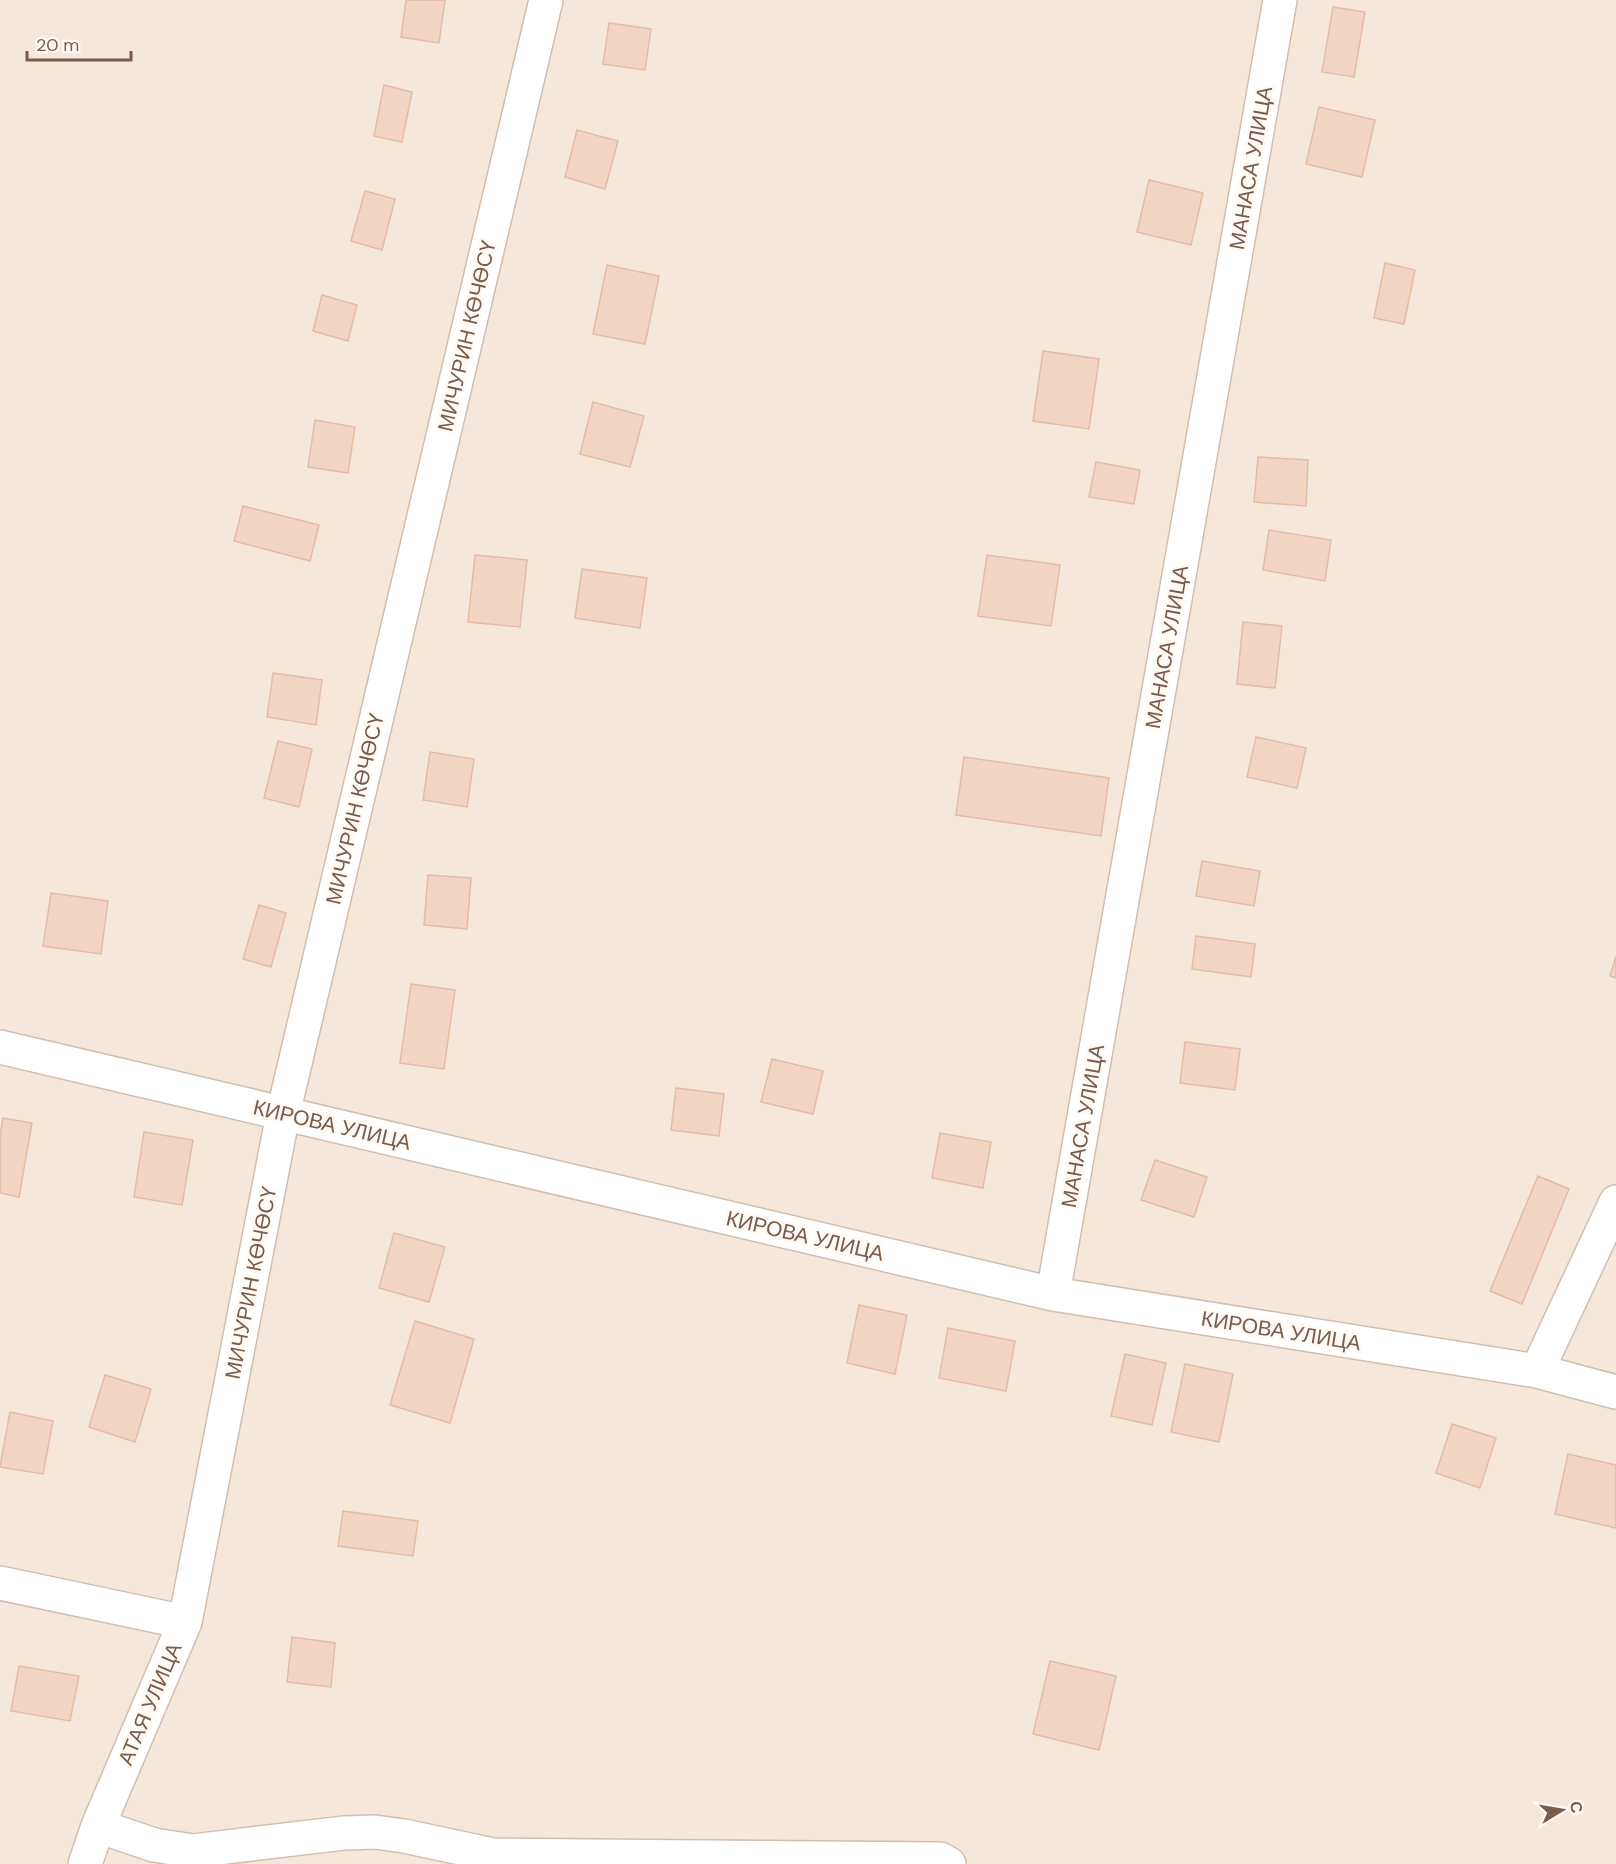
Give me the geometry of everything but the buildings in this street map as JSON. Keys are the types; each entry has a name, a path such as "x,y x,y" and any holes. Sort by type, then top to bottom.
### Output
{"street":[{"name":"МИЧУРИН КӨЧӨСҮ","path":"185,1622 284,1114 546,0"},
{"name":"МАНАСА УЛИЦА","path":"1053,1294 1280,0"},
{"name":"КИРОВА УЛИЦА","path":"0,1047 1053,1294 1537,1371 1616,1392"},
{"path":"1537,1371 1616,1202"},
{"name":"АТАЯ УЛИЦА","path":"0,1583 185,1622 98,1826 86,1864"},
{"path":"98,1826 154,1845 193,1851 344,1833 375,1832 404,1836 492,1859 940,1860 949,1864"}],"shaded area":[{"path":"0,0 1616,0 1616,1864 0,1864"}]}
